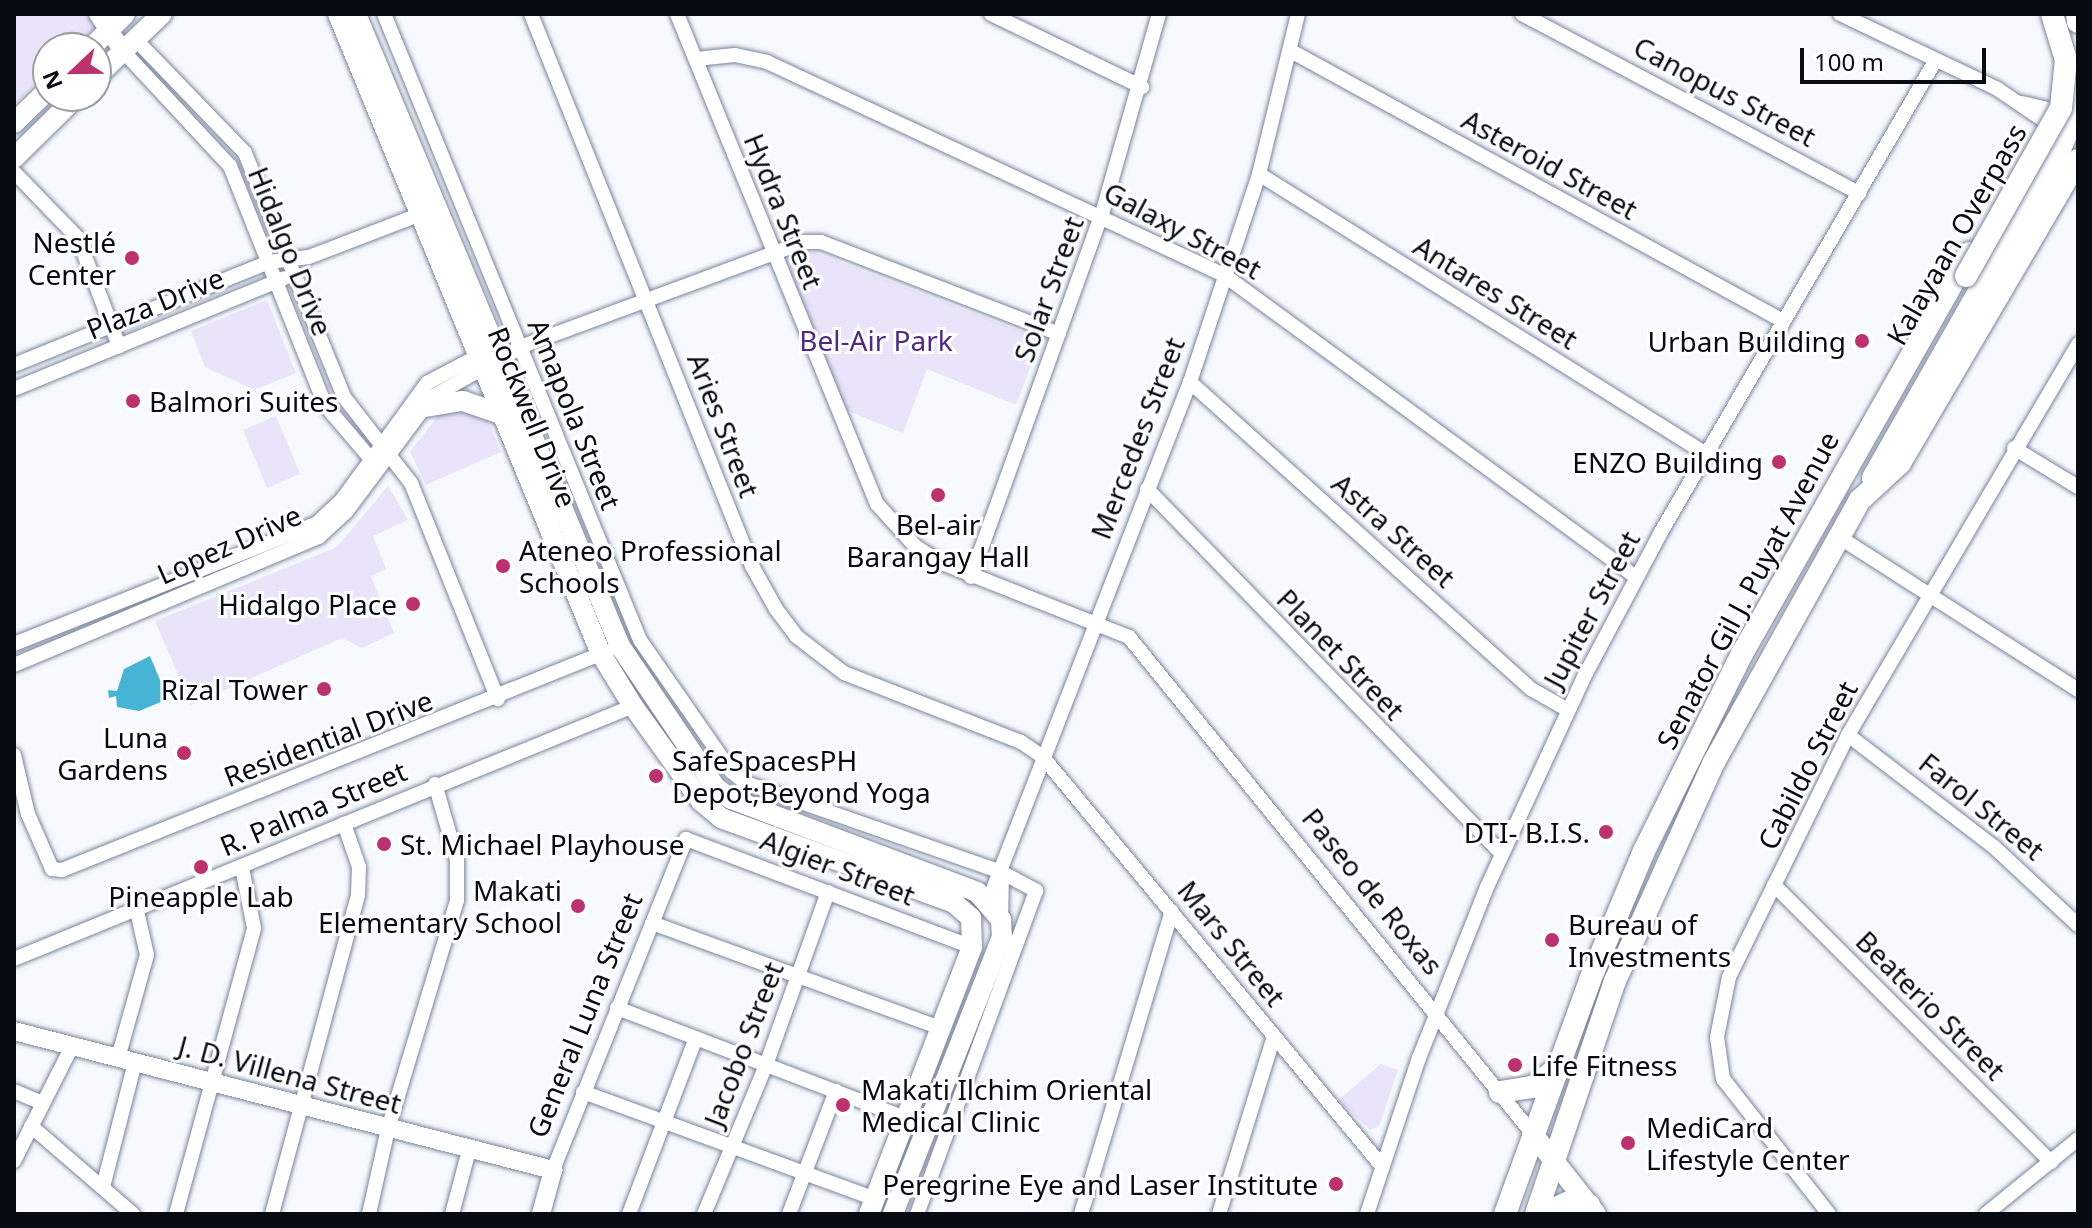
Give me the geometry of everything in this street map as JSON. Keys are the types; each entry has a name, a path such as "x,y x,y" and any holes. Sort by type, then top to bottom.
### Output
{"main road":[{"path":"112,61 162,14"},
{"name":"Rockwell Drive","path":"338,14 429,211"},
{"name":"Rockwell Drive","path":"356,14 488,359 633,706 701,801 721,818 954,903 971,918 973,939"},
{"name":"Senator Gil J. Puyat Avenue","path":"1505,1214 1556,1068 1656,826 1743,652 2050,116 2064,69 2051,14"},
{"name":"Kalayaan Overpass","path":"1860,500 1895,421 2061,108 2066,60 2051,14"},
{"path":"2071,14 2078,32"},
{"path":"2077,14 2078,22"},
{"path":"2031,147 2055,129 2078,79"},
{"path":"14,123 32,106"},
{"name":"Kalayaan Overpass","path":"1848,469 1895,421 2060,149 2078,106"},
{"path":"14,158 61,112"},
{"path":"2075,165 2078,137"},
{"name":"Senator Gil J. Puyat Avenue","path":"1536,1214 1615,981 1665,864 1714,762 1860,500 1900,463 2075,165"},
{"name":"Rockwell Drive","path":"488,359 501,414 610,650 723,794 977,892 988,902"},
{"path":"424,407 463,401 501,414"},
{"path":"893,1214 1002,937 1001,920 988,902"},
{"path":"872,1206 988,902"},
{"path":"1500,1092 1533,1087 1556,1068"},
{"name":"Paseo de Roxas","path":"1532,1133 1592,1210"},
{"path":"1544,1214 1567,1203 1592,1210"}],"street":[{"name":"Amapola Street","path":"384,14 640,640 731,771 746,783 1001,872"},
{"name":"Aries Street","path":"531,14 752,566 796,636 844,673 1021,742 1042,756"},
{"name":"Hydra Street","path":"677,14 771,252 877,504 916,547 971,577 1094,620"},
{"path":"991,14 1142,87"},
{"name":"Solar Street","path":"971,577 1102,214 1142,87 1159,14"},
{"name":"Mercedes Street","path":"988,902 1094,620 1190,382 1259,174 1298,14"},
{"name":"Canopus Street","path":"1522,14 1859,193"},
{"path":"1840,14 1934,63 2050,116"},
{"path":"110,19 129,45"},
{"name":"Hidalgo Drive","path":"129,45 245,153 346,402 387,450 419,501 498,699"},
{"name":"Hidalgo Drive","path":"129,45 230,166 325,405 376,464"},
{"name":"Asteroid Street","path":"1291,51 1783,321"},
{"name":"Galaxy Street","path":"696,59 735,55 767,62 1102,214 1224,275 1636,577"},
{"name":"Jupiter Street","path":"1367,1214 1381,1165 1501,853 1568,710 1636,577 1934,63"},
{"path":"14,172 78,238 119,346"},
{"name":"Antares Street","path":"1259,174 1706,454"},
{"name":"Plaza Drive","path":"14,365 269,262 288,256 309,257 429,211"},
{"path":"488,359 771,252 821,242 1059,334"},
{"name":"Plaza Drive","path":"14,389 295,273 309,257"},
{"name":"Cabildo Street","path":"1829,1214 1723,1079 1718,1056 1720,1010 1729,977 1848,735 2014,448 2078,344"},
{"name":"Lopez Drive","path":"14,665 297,549 331,528 376,464 424,407 446,386 488,359"},
{"name":"Lopez Drive","path":"387,450 427,383 488,359"},
{"name":"Astra Street","path":"1190,382 1531,689 1568,710"},
{"path":"2014,448 2078,487"},
{"path":"376,464 399,471"},
{"name":"Lopez Drive","path":"14,644 302,531 341,501 376,464"},
{"name":"Planet Street","path":"1147,489 1501,853"},
{"path":"1839,537 2078,690"},
{"name":"Paseo de Roxas","path":"1094,620 1129,637 1532,1133"},
{"name":"Residential Drive","path":"28,814 52,869 62,870 498,699 610,650"},
{"name":"R. Palma Street","path":"14,959 242,868 435,784 633,706"},
{"name":"Farol Street","path":"1848,735 1994,847 2078,925"},
{"path":"14,755 18,792 28,814 14,820"},
{"name":"Mars Street","path":"1042,756 1381,1165"},
{"path":"369,1214 388,1129 457,900 457,860 435,784"},
{"path":"272,1214 358,895 359,867 344,824"},
{"name":"Algier Street","path":"686,839 828,892 973,939"},
{"name":"General Luna Street","path":"541,1214 553,1170 583,1092 686,839"},
{"path":"176,1214 254,928 242,868"},
{"path":"917,1214 1035,902 1036,891 1031,884 1001,872"},
{"name":"Mercedes Street","path":"1001,872 1001,920"},
{"name":"Beaterio Street","path":"1774,885 2051,1162"},
{"name":"Jacobo Street","path":"704,1214 766,1065 828,892"},
{"path":"103,1187 147,955 137,911"},
{"path":"1081,1214 1172,911"},
{"path":"652,923 941,1028"},
{"path":"617,1008 926,1126"},
{"name":"J. D. Villena Street","path":"14,1031 553,1170"},
{"path":"1219,1214 1274,1036"},
{"path":"629,1214 696,1038"},
{"path":"14,1161 72,1046"},
{"path":"14,1091 42,1103"},
{"path":"789,1214 836,1091"},
{"path":"583,1092 805,1173 872,1206"},
{"path":"31,1126 133,1214"},
{"path":"1986,1214 2078,1139"},
{"path":"452,1214 469,1150"}],"green space":[{"path":"14,14 91,14 99,23 90,32 32,32 32,87 14,104"},
{"name":"Bel-Air Park","path":"814,252 1041,339 1016,405 927,369 903,433 842,409 782,262"},
{"path":"267,300 296,373 254,390 205,367 191,331"},
{"path":"479,399 501,452 426,485 410,452 444,408"},
{"path":"276,416 300,474 267,488 243,430"},
{"path":"388,486 408,520 373,536 386,569 371,576 394,633 362,648 342,638 191,705 155,621 337,547"},
{"path":"1381,1064 1398,1070 1379,1126 1370,1130 1338,1100"}],"water":[{"path":"150,656 168,699 139,711 117,707 116,696 109,698 108,690 117,691 124,669"}],"place":[{"name":"Nestlé Center","path":"132,258"},
{"name":"Urban Building","path":"1862,341"},
{"name":"Balmori Suites","path":"133,401"},
{"name":"ENZO Building","path":"1779,462"},
{"name":"Bel-air Barangay Hall","path":"938,495"},
{"name":"Ateneo Professional Schools","path":"503,566"},
{"name":"Hidalgo Place","path":"413,604"},
{"name":"Rizal Tower","path":"324,689"},
{"name":"Luna Gardens","path":"184,753"},
{"name":"SafeSpacesPH Depot;Beyond Yoga","path":"656,776"},
{"name":"DTI- B.I.S.","path":"1606,832"},
{"name":"St. Michael Playhouse","path":"384,844"},
{"name":"Pineapple Lab","path":"201,867"},
{"name":"Makati Elementary School","path":"578,906"},
{"name":"Bureau of Investments","path":"1552,940"},
{"name":"Life Fitness","path":"1515,1065"},
{"name":"Makati Ilchim Oriental Medical Clinic","path":"843,1105"},
{"name":"MediCard Lifestyle Center","path":"1628,1143"},
{"name":"Peregrine Eye and Laser Institute","path":"1336,1184"}]}
